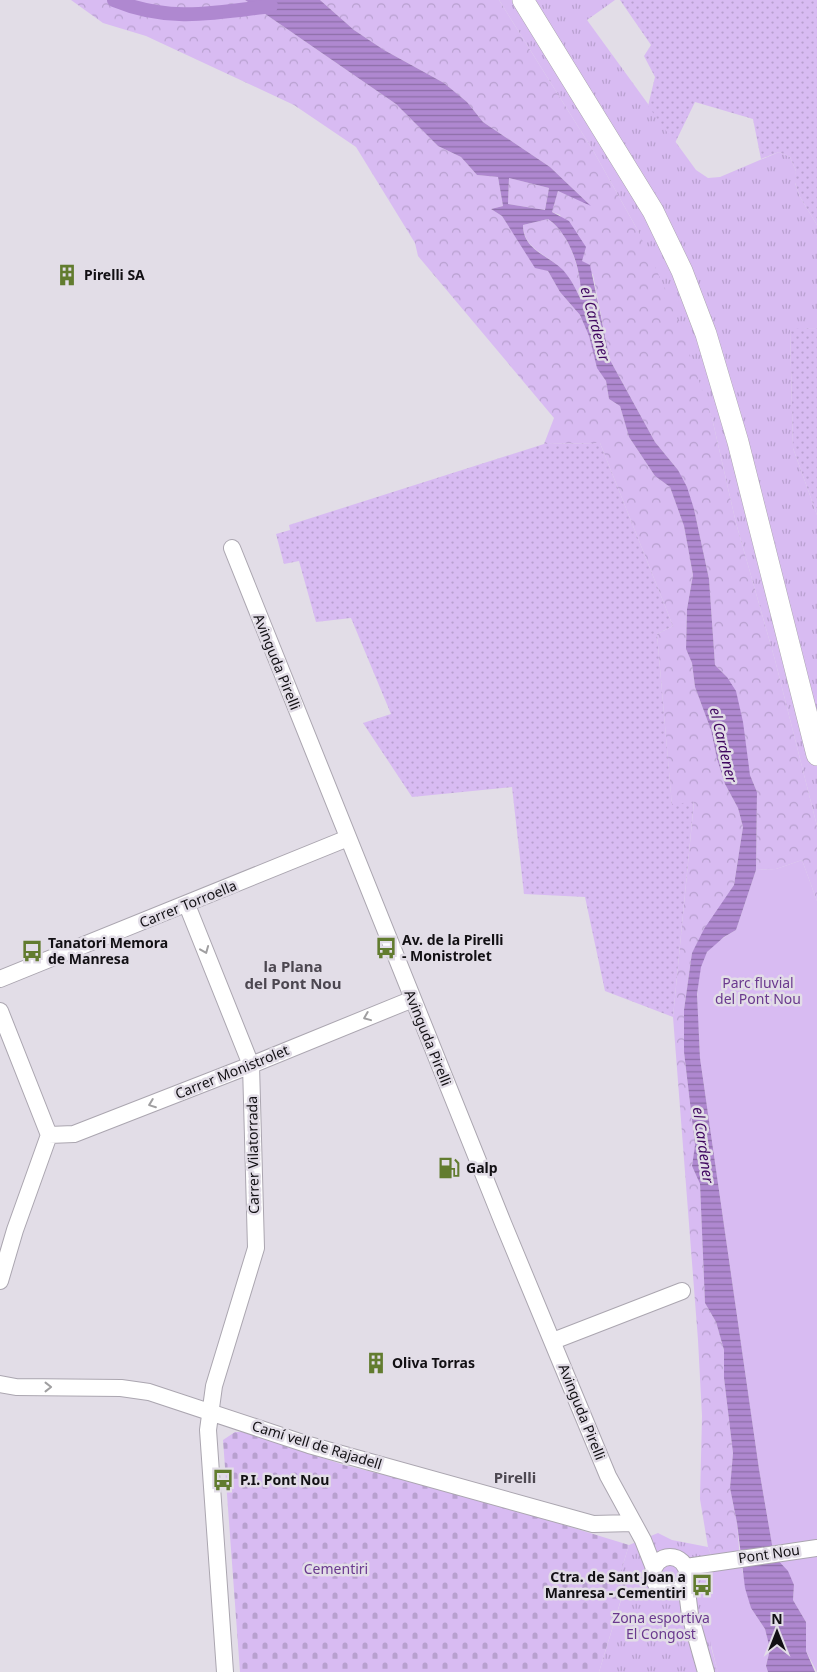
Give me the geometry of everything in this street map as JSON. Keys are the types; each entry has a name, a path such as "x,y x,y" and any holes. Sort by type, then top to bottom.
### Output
{"main road":[{"path":"523,0 653,210 682,270 706,334 738,442 817,755"}],"street":[{"name":"Avinguda Pirelli","path":"232,548 502,1223 608,1476 654,1568"},
{"name":"Carrer Torroella","path":"0,979 187,905 348,838"},
{"name":"Carrer Vilatorrada","path":"187,905 251,1065 256,1248 214,1386 209,1411 208,1430 225,1672"},
{"name":"Carrer Monistrolet","path":"49,1135 74,1134 413,999"},
{"path":"0,1011 49,1135 15,1230 0,1280"},
{"path":"553,1341 682,1291"},
{"name":"Camí vell de Rajadell","path":"0,1384 16,1387 121,1388 149,1392 309,1445 593,1524 633,1523"},
{"name":"Avinguda Pirelli","path":"633,1523 652,1539 667,1558"},
{"name":"Pont Nou","path":"686,1575 720,1561 817,1548"},
{"path":"690,1615 655,1582 654,1568 659,1562 667,1558 678,1559 686,1575 690,1615 706,1672"},
{"path":"666,1591 677,1590 686,1575"}],"green space":[{"path":"71,0 245,0 396,104 438,146 461,157 477,175 498,177 503,206 491,209 502,216 535,267 548,271 560,292 580,315 589,336 597,367 606,381 609,399 620,406 629,437 655,476 670,487 684,526 693,575 687,609 686,649 692,663 695,687 711,730 725,784 738,808 743,827 734,885 692,953 684,1010 684,1052 695,1145 692,1166 700,1184 705,1303 716,1322 724,1350 724,1378 733,1453 730,1488 737,1523 740,1560 714,1563 708,1547 700,1499 702,1416 698,1340 673,1017 694,802 672,806 657,634 673,626 600,443 544,444 554,418 418,256 415,243 356,147 294,105 146,36 103,23"},
{"path":"320,0 499,0 594,152 637,229 671,301 712,418 736,523 775,660 817,826 817,901 802,860 776,869 756,870 757,792 750,775 727,677 715,665 709,579 694,509 678,470 655,442 610,360 593,275 582,261 560,215 552,212 558,191 589,204 550,167 483,122 467,102 444,83 384,50 354,30"},
{"path":"499,0 615,0 587,20 696,170 708,178 720,177 779,152 790,157 796,171 795,183 800,197 817,225 817,328 790,330 793,448 817,515 817,826 775,660 736,523 712,418 637,229 594,152"},
{"path":"620,0 817,0 817,225 800,197 794,180 796,171 790,157 779,152 761,159 753,119 695,102 675,143 648,106 655,77 644,56 651,45"},
{"path":"509,178 549,188 545,210 508,204"},
{"path":"548,219 563,235 574,256 580,279 582,301 574,285 563,271 532,246 524,234 523,225"},
{"path":"817,328 817,515 793,448 790,329"},
{"path":"600,443 673,626 657,634 672,805 694,801 673,1017 605,991 585,897 524,894 512,787 412,797 363,723 391,714 351,618 316,622 299,561 284,564 276,534 290,530 289,525 544,444"},
{"name":"Parc fluvial del Pont Nou","path":"802,860 817,901 817,1672 806,1651 806,1622 793,1600 794,1585 774,1556 759,1469 700,1058 697,1002 699,973 702,961 714,945 736,930 756,870 776,869"},
{"name":"Cementiri","path":"235,1432 244,1432 344,1465 463,1494 629,1545 621,1571 629,1573 599,1672 240,1672 223,1440"},
{"name":"Zona esportiva El Congost","path":"658,1533 672,1540 708,1547 714,1563 711,1647 718,1672 599,1672 629,1574 621,1571 629,1545"},
{"path":"740,1560 751,1608 765,1629 770,1649 766,1666 768,1672 718,1672 707,1626 704,1591 714,1563"}],"water":[{"name":"el Cardener","path":"245,0 320,0 354,30 384,50 444,83 467,102 483,122 550,167 591,206 558,191 552,212 569,221 586,247 582,261 590,265 610,360 655,442 678,470 687,487 694,509 709,579 715,665 727,677 736,691 743,722 750,775 757,792 756,870 736,930 724,937 707,952 701,967 697,994 700,1058 759,1469 774,1556 788,1571 794,1585 793,1600 806,1622 806,1651 815,1672 768,1672 766,1666 770,1649 765,1629 751,1608 745,1588 737,1523 730,1488 733,1453 724,1378 724,1350 716,1322 705,1303 700,1184 692,1166 695,1145 684,1052 684,1010 692,953 704,929 734,885 743,827 738,808 725,784 711,730 695,687 692,663 686,649 687,609 693,575 684,526 670,487 655,476 629,437 620,406 609,399 606,381 597,368 589,336 580,315 560,292 548,271 535,268 502,216 491,209 503,206 498,177 477,175 461,157 438,146 396,104","holes":["509,178 549,188 545,210 508,204","548,219 563,234 574,255 580,278 581,300 563,270 537,251 527,240 524,233 523,225"]}],"waterway":[{"path":"114,0 154,12 173,14 211,13 271,6"}],"place":[{"name":"Pirelli SA","path":"67,275"},
{"name":"Av. de la Pirelli - Monistrolet","path":"386,948"},
{"name":"Tanatori Memora de Manresa","path":"32,951"},
{"name":"Galp","path":"449,1168"},
{"name":"Oliva Torras","path":"376,1363"},
{"name":"P.I. Pont Nou","path":"223,1480"},
{"name":"Ctra. de Sant Joan a Manresa - Cementiri","path":"702,1585"}],"district":[{"name":"la Plana del Pont Nou","path":"293,976"},
{"name":"Pirelli","path":"515,1478"}]}
